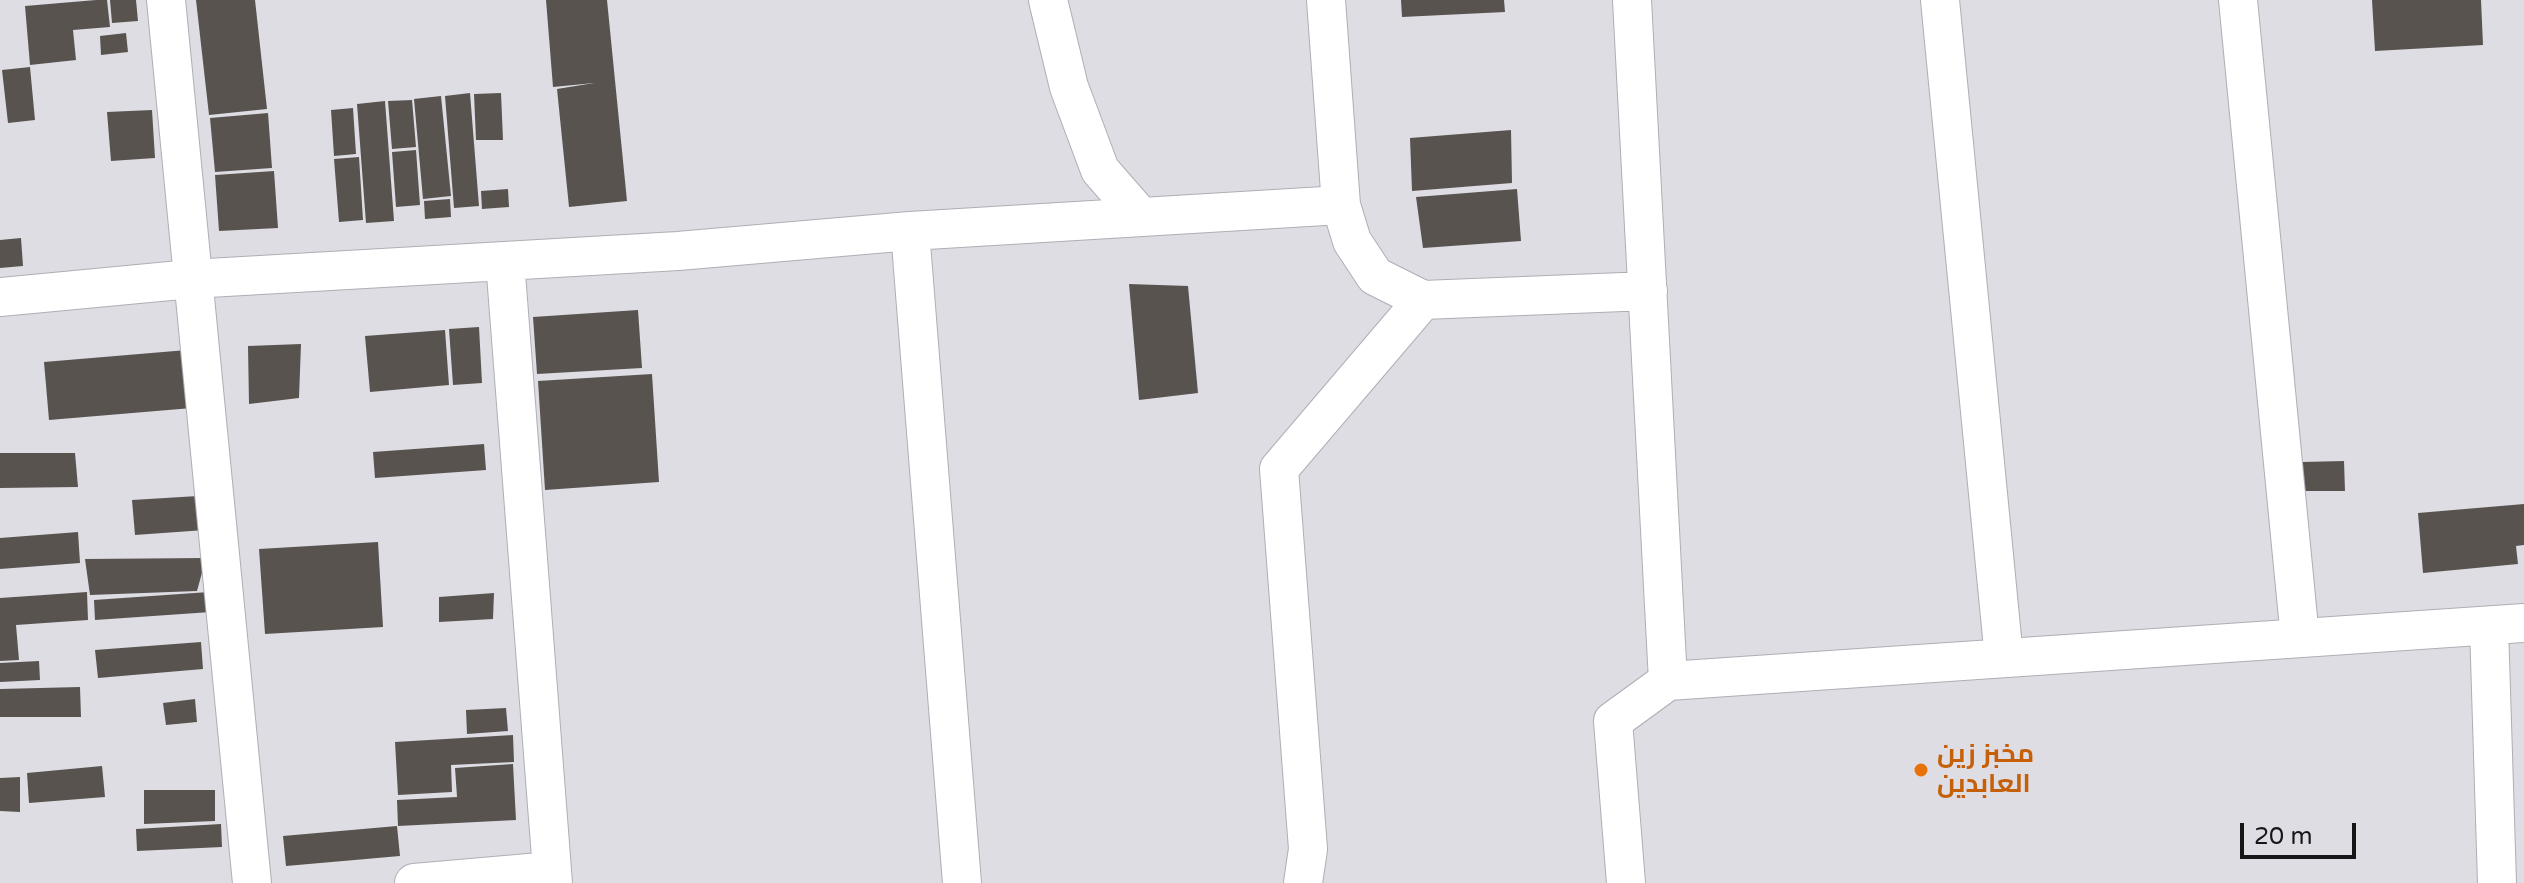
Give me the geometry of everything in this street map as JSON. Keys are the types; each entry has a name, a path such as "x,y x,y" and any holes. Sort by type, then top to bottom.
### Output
{"street":[{"path":"166,0 252,883"},
{"path":"1048,0 1069,87 1100,170 1141,217"},
{"path":"1326,0 1341,205 1352,241 1375,276 1423,300 1648,291"},
{"path":"1632,0 1668,681"},
{"path":"1940,0 2004,658"},
{"path":"2238,0 2300,638"},
{"path":"0,297 191,279 678,251 910,231 1341,205"},
{"path":"910,231 962,883"},
{"path":"414,883 553,877 505,261"},
{"path":"1303,883 1308,849 1279,469 1423,300"},
{"path":"1626,883 1613,721 1668,681 2507,624 2497,883"}],"building":[{"path":"107,0 110,27 73,30 76,60 30,65 25,6"},
{"path":"110,0 136,0 138,21 112,23"},
{"path":"196,0 255,0 267,109 209,115"},
{"path":"546,0 607,0 627,201 569,207 557,89 594,83 553,87"},
{"path":"1401,0 1504,0 1505,12 1402,17"},
{"path":"2372,0 2481,0 2483,45 2375,51"},
{"path":"126,33 128,52 101,55 100,36"},
{"path":"30,67 35,120 8,123 2,70"},
{"path":"470,93 479,206 454,208 445,96"},
{"path":"501,93 503,140 476,140 474,94"},
{"path":"441,96 451,196 423,199 414,99"},
{"path":"412,100 416,147 392,149 388,101"},
{"path":"385,101 394,221 366,223 357,104"},
{"path":"353,108 356,154 334,156 331,110"},
{"path":"152,110 155,158 111,161 107,112"},
{"path":"268,113 272,168 215,172 210,118"},
{"path":"1511,130 1512,183 1412,191 1410,138"},
{"path":"416,150 420,205 396,207 392,152"},
{"path":"359,157 363,220 339,222 334,159"},
{"path":"274,171 278,228 219,231 215,175"},
{"path":"508,189 509,207 482,209 481,191"},
{"path":"1517,189 1521,241 1423,248 1416,197"},
{"path":"450,199 451,217 425,219 424,201"},
{"path":"21,238 23,266 0,268 0,240"},
{"path":"1129,284 1188,286 1198,393 1139,400"},
{"path":"638,310 642,368 537,374 533,317"},
{"path":"479,327 482,383 453,385 449,329"},
{"path":"445,330 449,385 370,392 365,336"},
{"path":"301,344 299,398 249,404 248,346"},
{"path":"187,350 192,408 49,420 44,362"},
{"path":"652,374 659,482 545,490 538,381"},
{"path":"484,444 486,470 375,478 373,452"},
{"path":"0,453 75,453 78,487 0,488"},
{"path":"2344,461 2345,491 2303,491 2302,462"},
{"path":"198,496 205,530 135,535 132,500"},
{"path":"2524,504 2524,545 2516,546 2518,564 2423,573 2418,513"},
{"path":"78,532 80,563 0,569 0,538"},
{"path":"378,542 383,627 265,634 259,549"},
{"path":"206,558 197,591 90,595 85,559"},
{"path":"87,592 88,620 16,625 19,660 0,661 0,598"},
{"path":"209,592 211,612 95,620 94,600"},
{"path":"494,593 493,619 439,622 439,597"},
{"path":"201,642 203,669 98,678 95,650"},
{"path":"39,661 40,680 0,682 0,663"},
{"path":"80,687 81,717 0,717 0,689"},
{"path":"195,699 197,722 166,725 163,703"},
{"path":"506,708 508,731 467,734 466,710"},
{"path":"513,735 514,762 451,765 452,792 398,795 395,742"},
{"path":"513,764 516,820 398,826 397,800 457,797 455,768"},
{"path":"102,766 105,797 29,803 27,773"},
{"path":"20,777 20,812 0,811 0,778"},
{"path":"144,790 215,790 215,821 144,824"},
{"path":"221,824 222,847 137,851 136,829"},
{"path":"397,826 400,856 286,866 283,836"}],"place":[{"name":"مخبز زين العابدين","path":"1921,770"}]}
